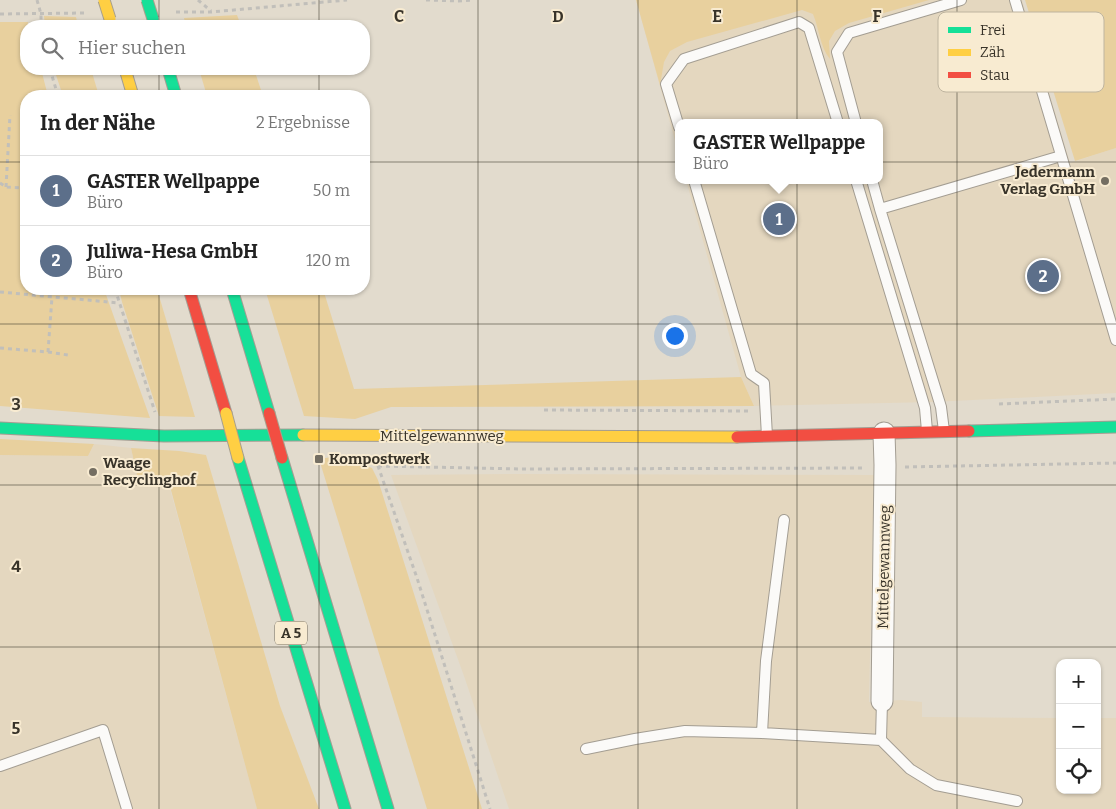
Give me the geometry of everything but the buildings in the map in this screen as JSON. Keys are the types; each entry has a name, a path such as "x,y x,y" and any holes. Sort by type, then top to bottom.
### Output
{"main road":[{"path":"104,0 110,20"},
{"path":"148,0 153,20"},
{"path":"126,75 131,90"},
{"path":"170,75 174,90"},
{"name":"A 5","path":"191,295 238,458 345,809"},
{"path":"234,295 388,809"},
{"name":"Mittelgewannweg","path":"0,428 164,436 767,437 1116,427"}],"street":[{"name":"Mittelgewannweg","path":"882,701 884,433"}],"lane":[{"path":"855,119 837,52 849,33 961,0"},
{"path":"1015,0 1019,12"},
{"path":"677,119 666,84 684,59 799,22 809,28 837,119"},
{"path":"1042,92 1116,340"},
{"path":"880,209 1061,156"},
{"path":"695,184 751,374 764,383 767,437"},
{"path":"857,184 925,408 928,432"},
{"path":"873,184 941,407 944,431"},
{"path":"762,733 766,661 784,520"},
{"path":"881,740 882,701"},
{"path":"0,766 103,730 127,809"},
{"path":"586,749 684,731 762,733 881,740 910,769 936,785 1017,802"}],"path":[{"path":"37,0 41,20"},
{"path":"198,0 211,12 347,0"},
{"path":"426,0 473,0"},
{"path":"52,75 56,90"},
{"path":"6,187 10,115"},
{"path":"0,183 6,187 20,188"},
{"path":"0,292 20,294"},
{"path":"30,295 119,304"},
{"path":"117,295 164,436"},
{"path":"48,352 52,297"},
{"path":"0,348 68,355"},
{"path":"990,404 1116,398"},
{"path":"535,410 766,411"},
{"path":"372,436 378,466 417,578 490,809"},
{"path":"378,466 522,469 870,468 885,464 910,467 1116,463"}],"shaded area":[{"path":"636,0 929,0 849,23 835,31 829,41 830,59 822,43 813,14 802,10 687,42 670,51 664,62 660,85"},
{"path":"769,0 1022,0 1026,12 938,12 938,92 1049,92 1070,163 1116,148 1116,393 932,402 754,406 741,377 687,184 883,184 883,119 675,119 675,141 641,18"},
{"path":"1025,0 1116,0 1116,148 1075,161 1054,92 1104,92 1104,12 1029,12"},
{"path":"237,15 239,20 184,20 184,18"},
{"path":"44,16 76,17 77,20 44,20"},
{"path":"0,22 20,22 20,75 43,75 46,90 20,90 20,295 106,295 150,418 0,406"},
{"path":"56,75 93,75 97,90 61,90"},
{"path":"201,75 256,75 261,90 205,90"},
{"path":"120,295 159,295 195,417 159,416"},
{"path":"267,295 325,295 354,389 741,377 754,406 391,407 355,419 304,416"},
{"path":"0,439 94,444 88,456 0,455"},
{"path":"94,444 131,448 137,475 167,478 257,809 0,809 0,455 88,456"},
{"path":"131,448 206,455 280,706 319,809 257,809 168,479 137,475"},
{"path":"332,457 372,468 378,480 482,809 427,809 319,459"},
{"path":"391,475 874,475 869,702 901,700 922,702 922,717 1056,718 1056,794 1101,794 1101,718 1116,718 1116,809 509,809 464,676"}],"traffic: fast":[{"path":"147,0 153,19"},
{"path":"170,75 174,90"},
{"path":"234,295 269,413"},
{"path":"969,431 1116,427"},
{"path":"0,428 164,436 303,435"},
{"path":"238,458 345,809"},
{"path":"282,458 388,809"}],"traffic: slow":[{"path":"104,0 110,19"},
{"path":"127,75 131,90"},
{"path":"226,413 238,458"},
{"path":"303,435 737,437"}],"traffic: jam":[{"path":"191,295 226,413"},
{"path":"269,413 282,458"},
{"path":"737,437 969,431"}],"place":[{"name":"Jedermann Verlag GmbH","path":"1105,181"},
{"name":"GASTER Wellpappe","path":"779,219"},
{"name":"Juliwa-Hesa GmbH","path":"1043,276"},
{"name":"Kompostwerk","path":"319,459"},
{"name":"Waage Recyclinghof","path":"93,472"}]}
